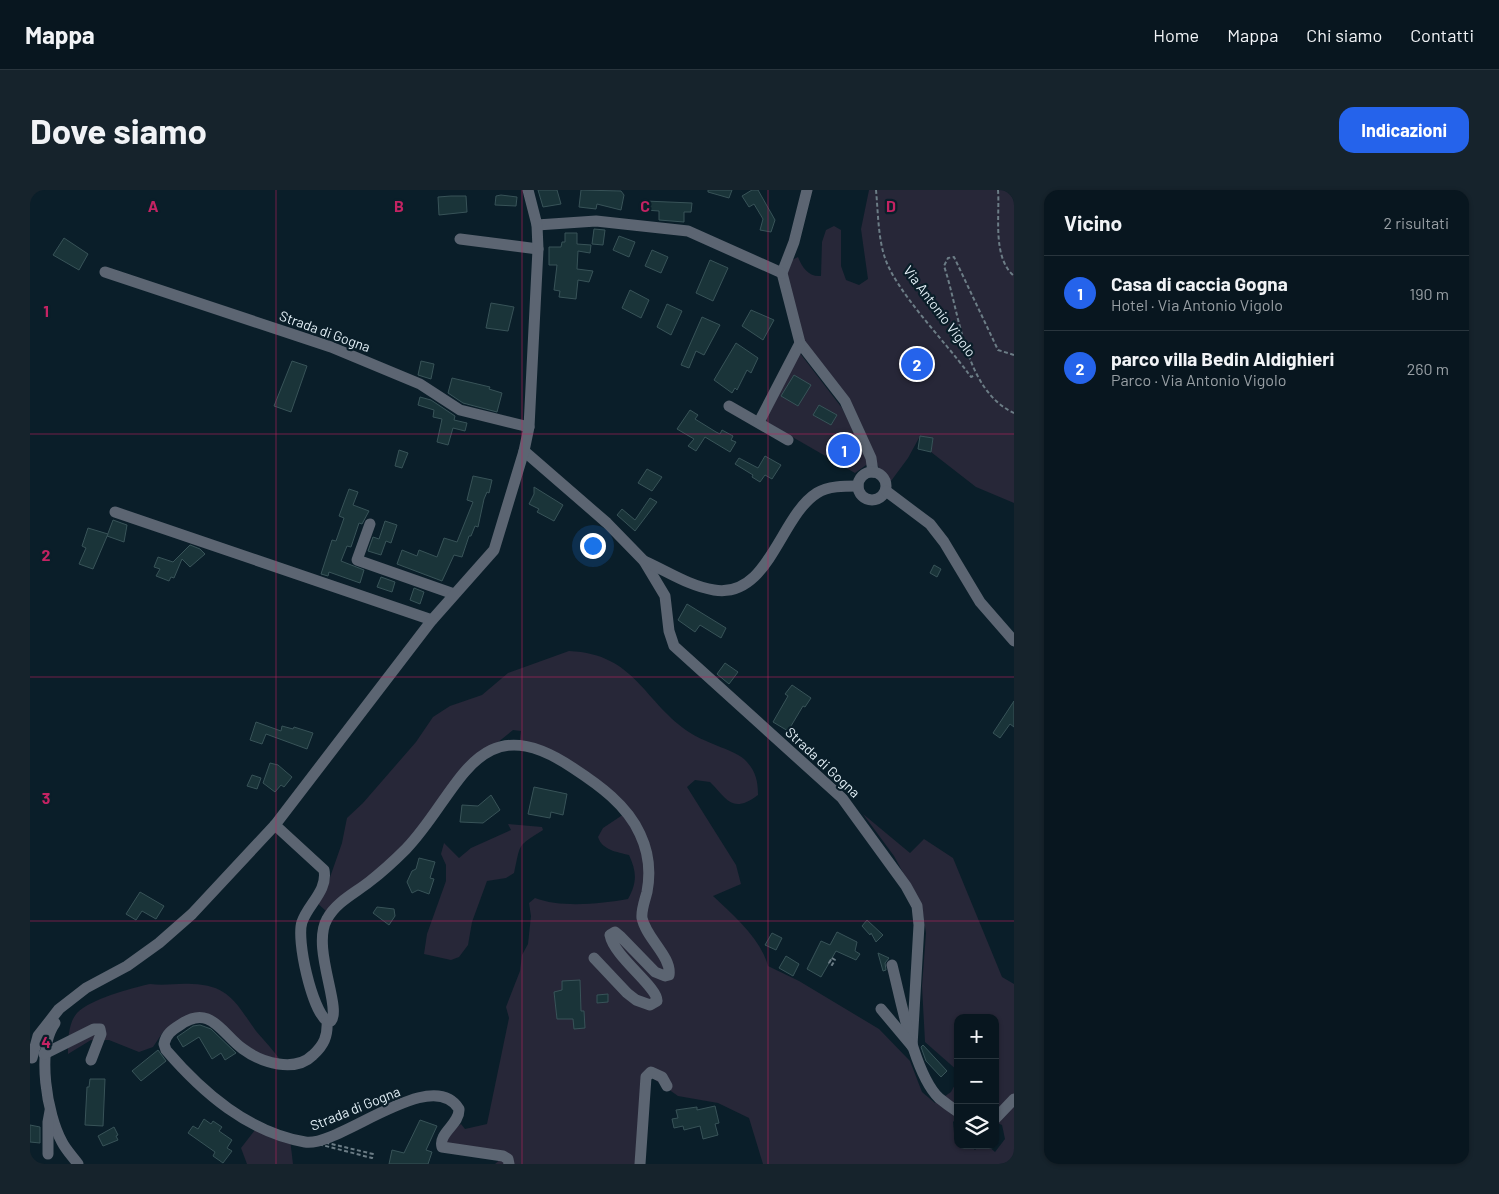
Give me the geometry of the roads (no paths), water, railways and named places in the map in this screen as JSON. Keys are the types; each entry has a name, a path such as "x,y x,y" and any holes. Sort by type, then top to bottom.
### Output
{"street":[{"path":"32,1058 38,1036 59,1009 86,988 127,966 192,914 275,825 432,620 494,550 524,451 529,427 538,249 537,225 528,190"},
{"path":"807,190 794,242 782,273 800,343 845,401 871,458 873,472"},
{"path":"537,225 596,221 688,231 782,273"},
{"path":"460,239 538,249"},
{"name":"Strada di Gogna","path":"105,272 331,347 420,384 460,410 529,427"},
{"path":"759,422 800,343"},
{"path":"729,406 788,440"},
{"name":"Strada di Gogna","path":"524,451 607,522 644,561 665,596 669,631 674,646 842,798 885,856 917,906 919,925 912,1046"},
{"path":"873,472 862,477 858,486 859,492 865,498 872,499 886,491"},
{"path":"873,472 883,478 886,491 930,524 944,542 980,602 1014,641"},
{"name":"Strada di Gogna","path":"644,561 689,584 716,590 739,587 758,575 806,502 818,492 824,490 837,486 858,486"},
{"path":"115,512 432,620"},
{"path":"370,524 357,560 454,594"},
{"name":"Strada di Gogna","path":"509,1164 508,1159 503,1156 442,1147 442,1139 459,1114 457,1106 450,1101 425,1097 394,1106 332,1136 308,1143 256,1127 236,1114 177,1062 164,1044 168,1033 195,1018 202,1017 210,1019 224,1029 246,1051 275,1062 291,1065 308,1060 320,1048 328,1032 327,1021 331,1021 335,1013 323,962 321,941 322,931 327,918 343,900 369,882 411,844 449,790 483,754 498,747 514,745 538,749 563,760 604,789 638,830 647,854 650,872 642,916 646,933 668,963 670,972 665,976 655,972 621,937 612,932 612,941 616,948 658,998 655,1004 644,1004 627,993 594,958"},
{"path":"275,825 324,870 324,881 304,917 300,935 311,986 321,1013 327,1021"},
{"name":"Strada di Gogna","path":"407,855 412,846 411,844"},
{"name":"Strada di Gogna","path":"892,965 912,1046 921,1070 938,1097 954,1109"},
{"path":"74,998 51,1028 44,1054 51,1109 62,1142 78,1164"},
{"name":"Strada di Gogna","path":"881,1009 912,1046"},
{"path":"44,1054 94,1029 100,1029 101,1034 91,1060"},
{"path":"640,1164 646,1076 651,1072 662,1077 667,1086"},
{"path":"999,1116 1014,1099"},
{"path":"48,1154 48,1122 51,1109"}],"place":[{"name":"parco villa Bedin Aldighieri","path":"917,364"},
{"name":"Casa di caccia Gogna","path":"844,450"}]}
